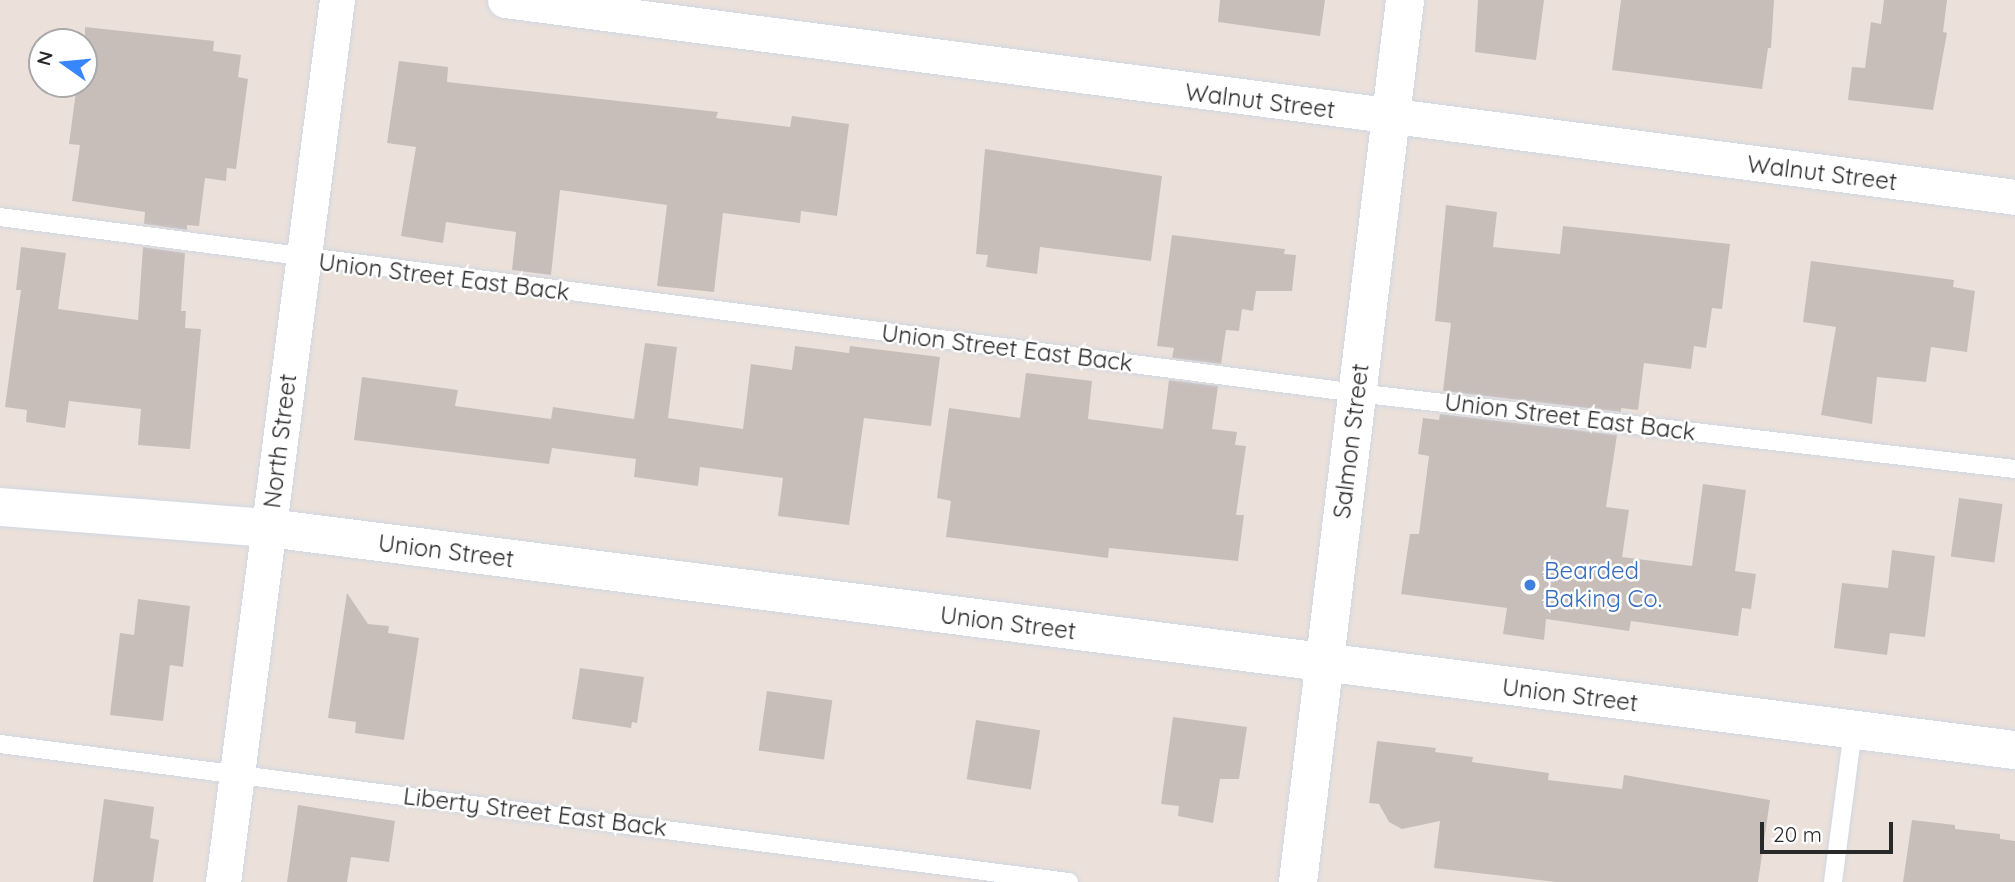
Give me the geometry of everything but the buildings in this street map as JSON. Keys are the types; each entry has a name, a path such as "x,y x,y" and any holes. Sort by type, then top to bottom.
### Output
{"street":[{"name":"North Street","path":"223,882 337,0"},
{"name":"Walnut Street","path":"505,0 1390,118 2015,197"},
{"name":"Salmon Street","path":"1298,882 1405,0"},
{"name":"Union Street","path":"0,507 269,528 2015,750"}],"lane":[{"name":"Union Street East Back","path":"0,217 304,259 1357,393 2015,469"},
{"path":"1833,882 1853,731"},
{"name":"Liberty Street East Back","path":"0,744 1069,882"}],"place":[{"name":"Bearded Baking Co.","path":"1530,585"}]}
